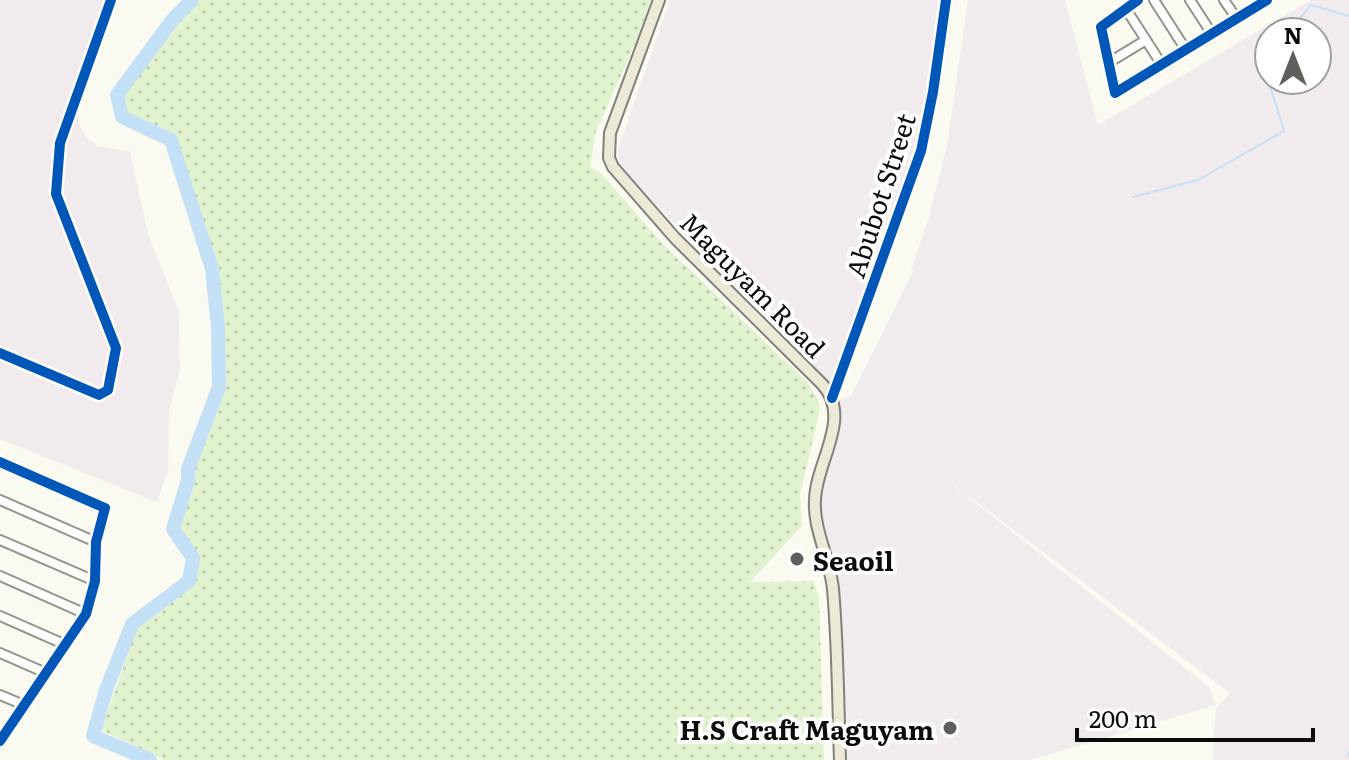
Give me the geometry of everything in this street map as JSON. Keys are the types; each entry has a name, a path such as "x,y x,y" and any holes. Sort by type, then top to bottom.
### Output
{"main road":[{"name":"Maguyam Road","path":"659,0 610,133 609,158 613,167 675,238 822,384 832,398"},
{"path":"832,398 834,427 814,502 833,587 840,760"}],"street":[{"path":"0,353 99,395 108,390 116,348 56,194 60,143 111,0"},
{"name":"Abubot Street","path":"832,398 921,151 946,0"},
{"path":"1138,0 1101,27 1115,93 1263,1"},
{"path":"1154,0 1186,50"},
{"path":"1190,0 1212,34"},
{"path":"1224,0 1237,19"},
{"path":"1126,9 1162,65"},
{"path":"1108,63 1146,40"},
{"path":"0,462 105,508 96,542 95,581 86,614 1,737"},
{"path":"0,500 96,542"},
{"path":"0,540 95,581"},
{"path":"0,576 86,614"},
{"path":"0,616 66,645"},
{"path":"0,653 46,673"},
{"path":"0,695 24,705"}],"shaded area":[{"path":"0,0 115,0 78,104 79,124 86,137 97,146 130,152 148,234 179,311 180,370 169,410 168,471 157,502 0,439"},
{"path":"670,0 941,0 931,91 917,152 835,388 716,268 627,173 619,160 618,149"},
{"path":"968,0 1065,0 1098,125 1253,34 1253,96 1333,96 1333,16 1284,16 1311,0 1349,0 1349,760 1212,760 1216,709 1230,693 934,470 1209,687 1216,705 1030,760 843,760 834,589 816,502 840,418 839,400 851,396 913,271 911,269 928,220 947,146"}],"green space":[{"path":"197,0 651,0 595,134 590,167 600,172 663,244 808,383 818,400 820,410 800,494 802,526 750,582 814,581 819,598 824,760 165,760 101,730 137,628 193,586 197,556 176,528 210,415 223,386 215,270 173,137 126,115 120,97 176,20"}],"waterway":[{"path":"150,760 93,736 106,690 132,624 189,581 193,558 173,529 188,480 188,469 219,387 218,327 212,269 171,140 122,117 117,95 173,19 192,0"},
{"path":"1302,16 1311,5 1349,16"},
{"path":"1133,197 1198,180 1284,131 1273,96"},
{"path":"1347,757 1349,752"}],"cycle path":[{"path":"0,353 99,395 108,390 116,348 56,194 60,143 111,0"},
{"path":"832,398 921,151 946,0"},
{"path":"1138,0 1101,27 1115,93 1267,0"},
{"path":"0,462 105,508 96,542 95,581 86,614 0,741"}],"place":[{"name":"Seaoil","path":"797,559"},
{"name":"H.S Craft Maguyam","path":"950,728"}]}
